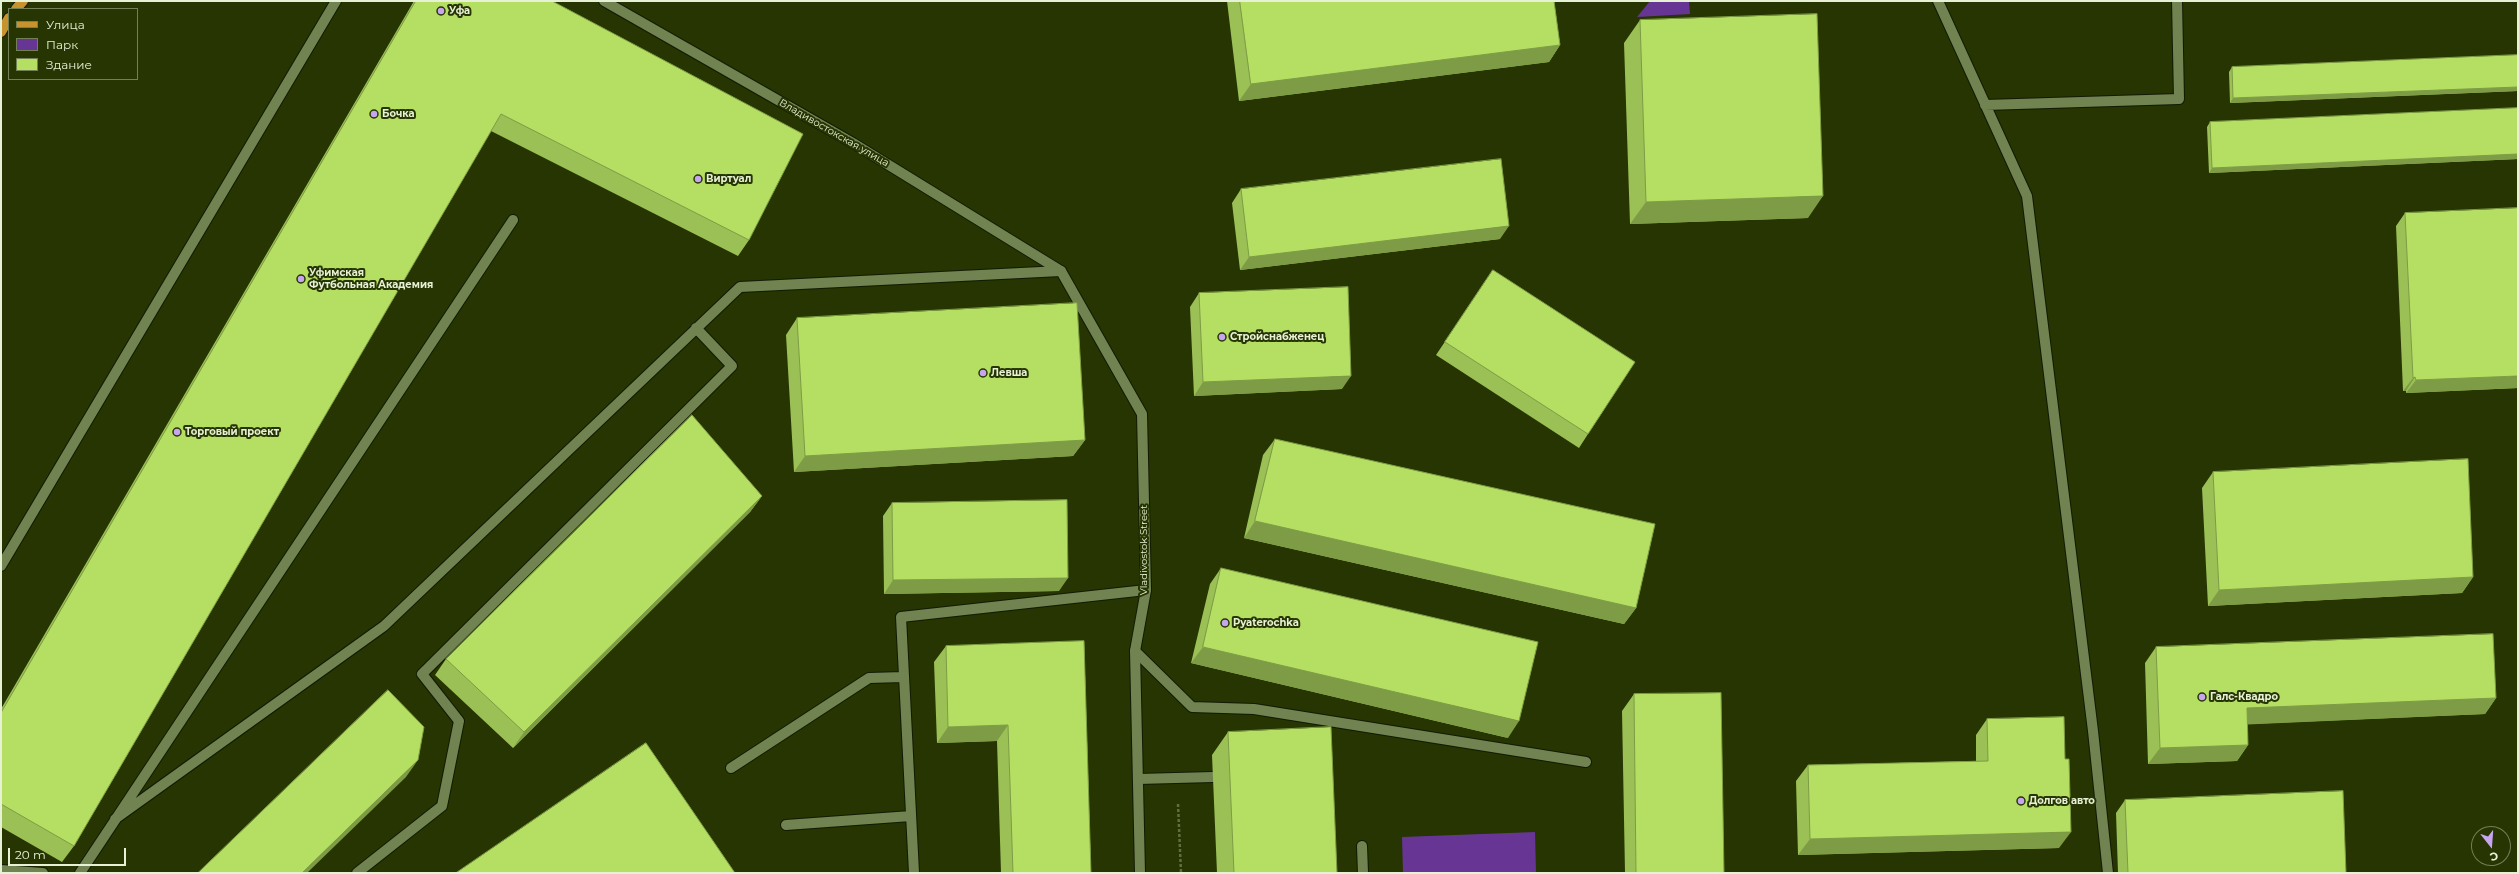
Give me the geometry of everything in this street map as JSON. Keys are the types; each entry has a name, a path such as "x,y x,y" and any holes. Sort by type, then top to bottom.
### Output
{"main road":[{"path":"1,32 8,20"}],"street":[{"path":"1,566 336,1"},
{"name":"Владивостокская улица","path":"604,1 852,143 1061,271"},
{"path":"1938,1 2027,196 2093,731 2108,873"},
{"path":"1985,105 2179,99 2177,1"},
{"path":"80,873 513,220"},
{"path":"115,819 384,626 740,287 1061,271"},
{"name":"Vladivostok Street","path":"1061,271 1142,414 1146,590 1135,651 1140,873"},
{"path":"357,873 442,806 459,721 422,674 732,366 696,328"},
{"path":"914,873 901,616 1146,590"},
{"path":"1135,651 1192,707 1254,709 1586,762"},
{"path":"730,768 869,678 903,677"},
{"path":"1138,779 1213,778"},
{"path":"786,825 911,816"},
{"path":"1362,846 1363,873"},
{"path":"1,870 43,873"}],"path":[{"path":"1177,779 1181,873"}],"green space":[{"path":"1650,1 1689,1 1690,14 1637,17"},
{"path":"1535,832 1536,873 1403,873 1402,837"}],"building":[{"path":"416,1 552,1 803,134 749,240 501,114 74,846 1,804 1,713"},
{"path":"1240,1 1554,1 1560,45 1251,84"},
{"path":"1817,14 1823,196 1646,202 1640,20"},
{"path":"2518,55 2518,87 2233,98 2232,67"},
{"path":"2518,108 2518,154 2212,168 2210,122"},
{"path":"1501,159 1509,226 1249,257 1241,189"},
{"path":"2518,208 2518,376 2416,380 2415,377 2413,378 2405,213"},
{"path":"1493,270 1635,362 1588,434 1445,342"},
{"path":"1348,287 1351,376 1203,382 1199,293"},
{"path":"1077,303 1085,440 805,456 797,318"},
{"path":"692,415 762,496 524,732 446,659"},
{"path":"1275,439 1655,524 1636,608 1255,521"},
{"path":"2468,459 2473,577 2219,590 2213,472"},
{"path":"1067,500 1068,578 893,580 892,503"},
{"path":"1221,568 1538,642 1519,721 1203,647"},
{"path":"2493,634 2496,698 2247,708 2248,745 2160,748 2156,647"},
{"path":"1084,641 1091,873 1013,873 1008,725 948,727 946,646"},
{"path":"388,690 424,727 418,760 302,873 198,873"},
{"path":"1721,693 1724,873 1636,873 1634,694"},
{"path":"2064,717 2065,759 2069,759 2071,832 1810,839 1808,765 1988,761 1987,719"},
{"path":"1331,727 1337,873 1234,873 1228,732"},
{"path":"646,743 735,873 456,873"},
{"path":"2343,791 2346,873 2128,873 2125,800"}],"place":[{"name":"Уфа","path":"441,11"},
{"name":"Бочка","path":"374,114"},
{"name":"Виртуал","path":"698,179"},
{"name":"Уфимская Футбольная Академия","path":"301,279"},
{"name":"Стройснабженец","path":"1222,337"},
{"name":"Левша","path":"983,373"},
{"name":"Торговый проект","path":"177,432"},
{"name":"Pyaterochka","path":"1225,623"},
{"name":"Галс-Квадро","path":"2202,697"},
{"name":"Долгов авто","path":"2021,801"}]}
